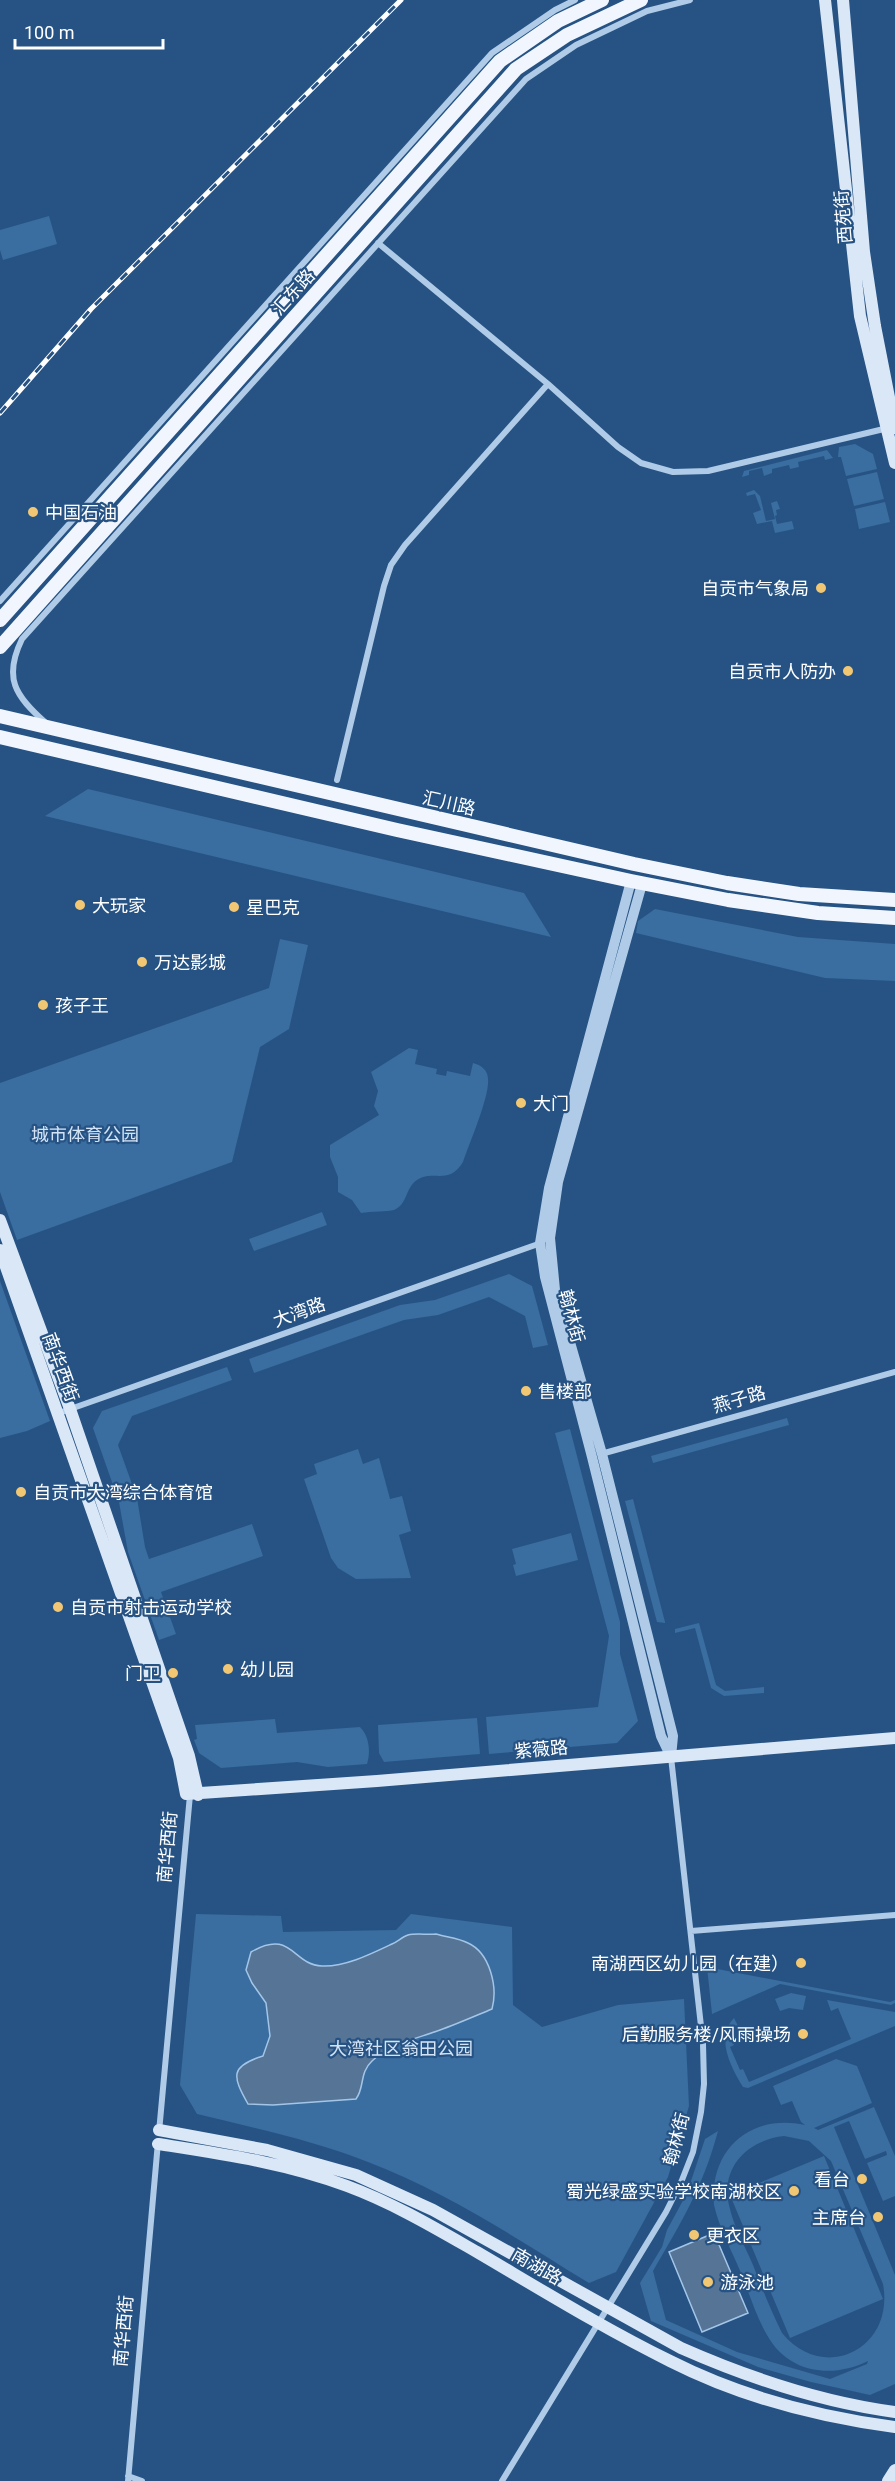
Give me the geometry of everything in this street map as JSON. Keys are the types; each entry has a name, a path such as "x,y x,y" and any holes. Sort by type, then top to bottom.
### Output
{"main road":[{"name":"汇东路","path":"0,620 500,61 558,21 602,0"},
{"name":"汇东路","path":"0,646 516,69 567,35 641,0"},
{"path":"823,2 860,316 892,427 895,463"},
{"name":"西苑街","path":"844,2 864,252 892,427"},
{"name":"汇川路","path":"0,716 634,864 727,883 800,894 895,900"},
{"name":"汇川路","path":"0,737 397,830 636,883 807,912 895,918"},
{"name":"南华西街","path":"0,1220 179,1758 186,1794 194,1795"},
{"name":"南华西街","path":"0,1250 64,1411"},
{"name":"紫薇路","path":"194,1795 895,1738"},
{"name":"南湖路","path":"159,2130 267,2150 356,2175 433,2210 607,2309 681,2348 759,2380 804,2394 895,2412"},
{"name":"南湖路","path":"158,2144 264,2161 348,2186 423,2221 671,2362 751,2394 799,2408 895,2427"},
{"path":"888,2481 895,2470"}],"street":[{"path":"0,601 492,53 555,10 575,0"},
{"path":"51,728 31,710 16,689 12,678 12,658 21,639 526,79 576,45 647,11 690,0"},
{"path":"378,243 548,384 618,447 641,463 673,472 708,471 892,427"},
{"path":"337,780 384,586 392,565 405,545 548,384"},
{"name":"翰林街","path":"502,2481 666,2212 693,2152 704,2084 691,1931 671,1757 661,1736 597,1455 544,1277 549,1188 636,883"},
{"name":"大湾路","path":"64,1411 545,1243"},
{"name":"燕子路","path":"597,1455 895,1372"},
{"name":"南华西街","path":"128,2479 159,2130 194,1795"},
{"path":"691,1931 895,1915"},
{"path":"128,2479 142,2481"}],"green space":[{"path":"49,216 57,244 3,260 0,250 0,230"},
{"path":"855,444 873,454 877,469 846,476 841,457 838,457 839,447"},
{"path":"827,450 833,458 825,460 824,456 798,462 799,467 790,469 789,465 772,469 772,473 764,476 762,468 749,471 749,475 742,477 744,471"},
{"path":"877,472 884,499 854,506 847,479"},
{"path":"754,490 760,496 766,521 775,519 771,503 777,501 780,509 776,510 777,524 792,521 794,529 775,533 772,521 757,524 753,513 761,510 755,494 747,496 746,493"},
{"path":"885,502 890,522 859,529 855,509"},
{"path":"88,789 524,893 551,937 45,816"},
{"path":"655,909 798,937 895,944 895,981 825,978 636,933 638,921"},
{"name":"城市体育公园","path":"280,939 308,945 289,1029 260,1047 232,1162 17,1240 0,1192 0,1083 269,988"},
{"path":"409,1048 418,1050 415,1064 437,1069 436,1074 446,1076 447,1071 470,1076 473,1063 484,1068 487,1073 488,1087 483,1108 463,1162 457,1169 446,1175 423,1177 417,1180 410,1187 402,1204 394,1210 361,1213 352,1200 338,1192 338,1177 330,1157 330,1145 379,1115 374,1106 378,1091 371,1072"},
{"path":"322,1212 327,1225 254,1251 249,1239"},
{"path":"509,1274 532,1286 548,1345 533,1348 525,1316 489,1297 438,1315 404,1320 254,1373 249,1359 400,1305 435,1300"},
{"path":"0,1281 50,1421 27,1431 0,1438"},
{"path":"227,1367 232,1380 132,1416 118,1445 137,1498 149,1559 252,1524 263,1556 161,1592 176,1634 159,1640 128,1552 119,1502 93,1428 102,1411"},
{"path":"787,1418 789,1425 653,1463 651,1456"},
{"path":"570,1429 620,1622 620,1654 638,1721 617,1743 489,1754 486,1717 598,1707 609,1636 555,1433"},
{"path":"358,1449 363,1464 379,1458 390,1499 402,1496 411,1531 399,1535 411,1578 356,1579 338,1568 331,1558 304,1479 317,1474 314,1464"},
{"path":"633,1499 665,1623 657,1622 625,1501"},
{"path":"571,1533 578,1560 516,1576 512,1549"},
{"path":"699,1623 716,1685 725,1691 764,1687 764,1693 724,1696 711,1688 695,1628 675,1633 675,1629"},
{"path":"477,1718 480,1754 384,1762 379,1753 378,1725"},
{"path":"275,1719 277,1733 360,1727 368,1744 367,1764 328,1767 297,1762 221,1768 199,1753 194,1740 197,1739 195,1725"},
{"name":"大湾社区翁田公园","path":"196,1914 281,1916 283,1932 396,1930 411,1914 512,1927 513,2005 542,2027 618,2005 684,1999 689,2106 668,2177 616,2272 589,2283 481,2217 397,2174 326,2147 197,2114 180,2085"},
{"path":"707,1967 890,2002 895,2000 895,2003 891,2005 780,1984 712,2014"},
{"path":"791,1993 806,1996 803,2010 789,2008 780,2011 775,1999"},
{"path":"827,2000 895,2012 895,2026 748,2088 743,2087 730,2062 725,2043 728,2026 734,2018 739,2028 734,2030 735,2035 731,2037 734,2045 730,2047 740,2070 743,2069 749,2082 851,2039 838,2008 831,2011"},
{"path":"836,2059 857,2066 872,2103 814,2128 818,2130 874,2107 895,2156 895,2196 883,2201 867,2163 887,2155 886,2151 865,2159 849,2121 834,2127 895,2275 895,2384 870,2395 758,2367 651,2321 640,2283 662,2247 667,2230 687,2193 705,2139 718,2131 698,2187 653,2271 666,2320 737,2352 830,2379 867,2364 868,2361 841,2370 814,2370 790,2360 779,2351 761,2324 719,2222 714,2205 714,2185 726,2152 751,2130 785,2123 805,2125 801,2122 792,2101 781,2105 773,2086","holes":["784,2136 809,2141 831,2161 883,2284 884,2307 878,2326 867,2342 853,2352 836,2357 817,2356 799,2348 782,2333 736,2228 727,2191 733,2168 748,2150 759,2143"]},
{"path":"824,2156 883,2299 790,2338 730,2195"}],"shaded area":[{"path":"436,1934 464,1941 482,1954 493,1981 492,2009 404,2042 379,2055 365,2070 356,2099 273,2105 248,2104 239,2086 237,2073 244,2064 263,2056 270,2036 266,2003 246,1970 251,1952 275,1944 284,1946 312,1964 331,1966 367,1956 408,1935"},
{"name":"游泳池","path":"714,2233 748,2313 702,2332 669,2252"}],"railway":[{"path":"0,413 91,309 401,0"}],"place":[{"name":"中国石油","path":"33,512"},
{"name":"自贡市气象局","path":"821,588"},
{"name":"自贡市人防办","path":"848,671"},
{"name":"大玩家","path":"80,905"},
{"name":"星巴克","path":"234,907"},
{"name":"万达影城","path":"142,962"},
{"name":"孩子王","path":"43,1005"},
{"name":"大门","path":"521,1103"},
{"name":"售楼部","path":"526,1391"},
{"name":"自贡市大湾综合体育馆","path":"21,1492"},
{"name":"自贡市射击运动学校","path":"58,1607"},
{"name":"幼儿园","path":"228,1669"},
{"name":"门卫","path":"173,1673"},
{"name":"南湖西区幼儿园（在建）","path":"801,1963"},
{"name":"后勤服务楼/风雨操场","path":"803,2034"},
{"name":"看台","path":"862,2179"},
{"name":"蜀光绿盛实验学校南湖校区","path":"794,2191"},
{"name":"主席台","path":"878,2217"},
{"name":"更衣区","path":"694,2235"},
{"name":"游泳池","path":"708,2282"}]}
